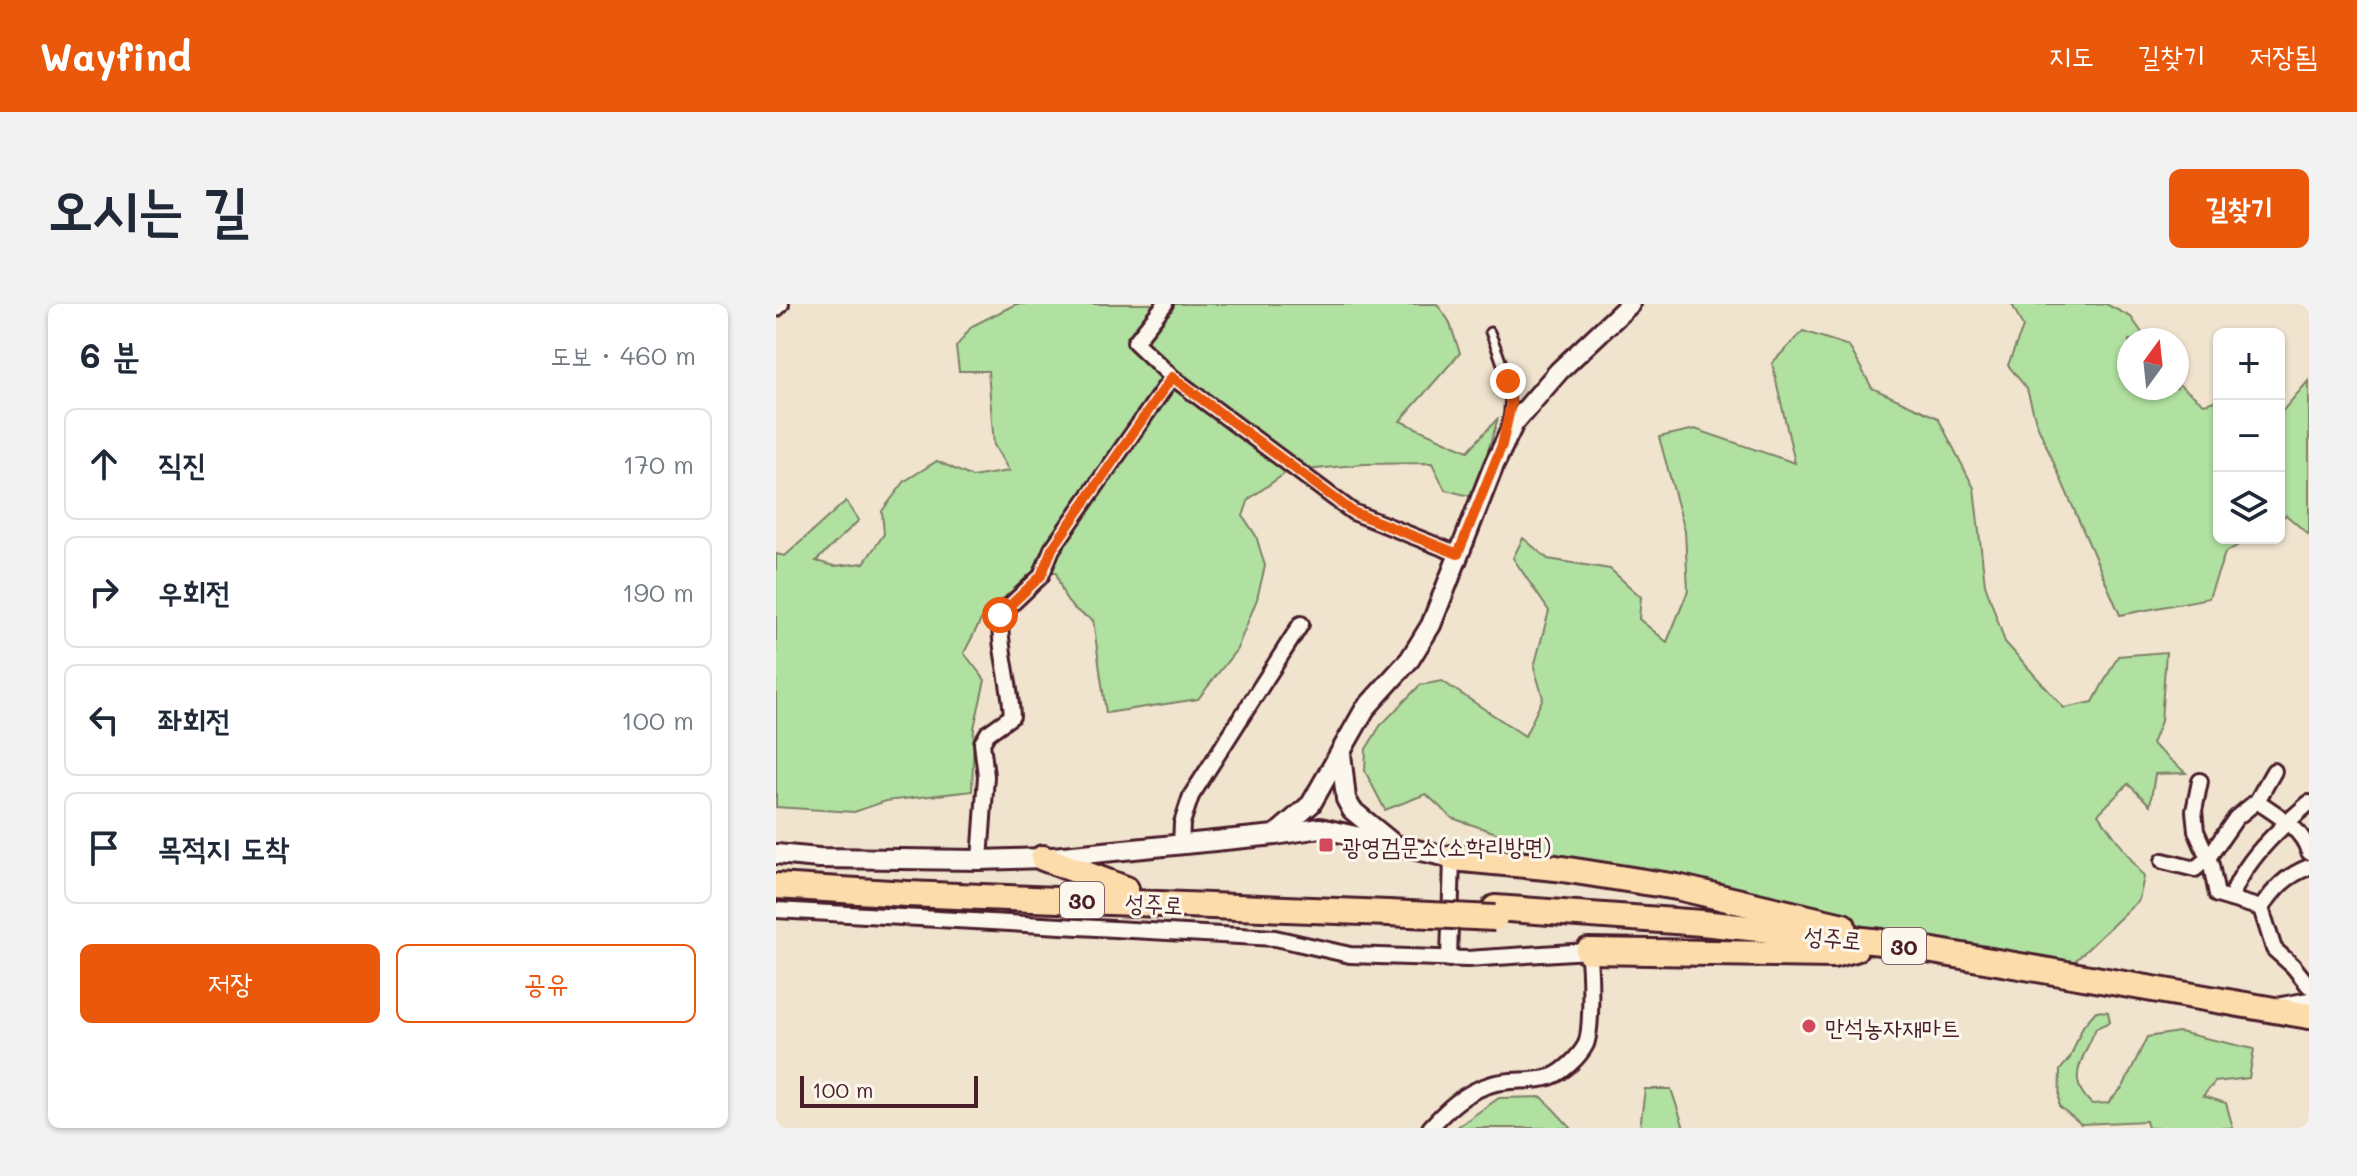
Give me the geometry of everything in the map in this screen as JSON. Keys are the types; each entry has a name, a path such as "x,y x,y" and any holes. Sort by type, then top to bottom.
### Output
{"highway":[{"path":"1043,858 1126,889"},
{"path":"1452,858 1601,874 1699,891 1861,931 1881,942"},
{"name":"성주로","path":"777,879 1126,889 1388,908"},
{"name":"성주로","path":"777,879 907,894 1388,908"},
{"name":"30","path":"1388,908 1495,913"},
{"name":"성주로","path":"1495,913 1702,923 1881,942 2309,1016"},
{"name":"성주로","path":"1495,913 1753,936 1855,949 1980,968 2086,991 2309,1028"},
{"path":"1588,951 1833,955 1855,949"}],"street":[{"path":"776,309 781,304"},
{"path":"1165,304 1135,342 1172,377 1353,512 1458,554"},
{"path":"1275,835 1311,804 1365,709 1410,659 1431,625 1502,445 1514,423 1540,391 1630,304"},
{"path":"980,860 986,776 982,743 988,733 1012,716 1011,693 999,641 1000,615 1041,576 1052,549 1172,377"},
{"path":"1181,844 1182,823 1191,796 1301,624"},
{"path":"1341,753 1346,799 1352,810 1396,845"},
{"path":"2163,861 2195,869 2208,858 2236,818 2257,801 2274,771"},
{"path":"2200,781 2194,811 2196,831 2208,858 2217,895 2261,908"},
{"path":"2257,801 2306,840 2309,852"},
{"path":"2231,899 2237,878 2287,822 2309,803"},
{"path":"776,854 819,858 1043,858 1320,828 1452,858 1449,959"},
{"path":"2261,908 2276,887 2290,875 2309,867"},
{"path":"2261,908 2274,949 2309,986"},
{"path":"776,910 1275,938 1350,955 1449,959 1588,951 1591,990 1586,1044 1564,1070 1549,1077 1487,1085 1455,1102 1430,1128"},
{"path":"2266,1009 2309,1000"}],"lane":[{"path":"1490,332 1508,381 1511,405 1502,445"}],"green space":[{"path":"1016,304 1437,304 1449,321 1460,353 1400,421 1468,451 1498,418 1474,497 1445,490 1432,463 1364,464 1287,472 1249,499 1243,516 1256,536 1265,566 1257,599 1237,649 1198,699 1106,713 1093,620 1067,601 1056,572 1034,572 983,616 964,653 985,680 974,728 972,791 886,801 854,812 776,807 776,554 785,556 846,501 859,520 816,561 834,566 864,563 884,534 882,511 905,481 937,461 972,477 1009,471 994,445 988,371 959,371 956,347 972,326"},
{"path":"2012,304 2106,304 2131,317 2139,328 2117,328 2117,400 2189,400 2189,392 2204,404 2213,402 2213,544 2240,544 2225,553 2209,598 2120,615 2036,422 2027,389 2008,365 2023,327"},
{"path":"1803,331 1849,346 1872,388 1938,418 1974,488 1985,584 2005,642 2064,708 2093,702 2118,656 2166,652 2161,721 2152,744 2186,773 2155,774 2150,805 2128,784 2098,814 2144,877 2139,900 2074,962 1766,909 1529,862 1517,840 1452,818 1426,794 1385,810 1365,771 1366,749 1380,726 1420,685 1442,681 1525,736 1543,698 1534,667 1549,611 1513,558 1523,538 1548,559 1610,569 1641,597 1639,619 1667,642 1688,591 1685,531 1659,437 1695,429 1795,463 1772,363"},
{"path":"2309,380 2309,535 2285,516 2285,408"},
{"path":"2096,1011 2108,1012 2110,1022 2096,1028 2082,1059 2078,1077 2079,1086 2092,1104 2108,1103 2123,1087 2147,1037 2179,1032 2254,1049 2249,1078 2215,1082 2203,1096 2226,1103 2233,1128 2148,1128 2146,1121 2081,1124 2059,1106 2060,1070 2070,1058 2083,1026"},
{"path":"1645,1089 1671,1089 1684,1128 1640,1128"},
{"path":"1542,1097 1571,1128 1456,1128 1499,1098"}],"place":[{"name":"광영검문소(소학리방면)","path":"1326,845"},
{"name":"만석농자재마트","path":"1809,1026"}],"route":[{"path":"1000,615 1041,576 1052,549 1172,377 1353,512 1458,554 1502,445 1511,405 1508,381"}]}
